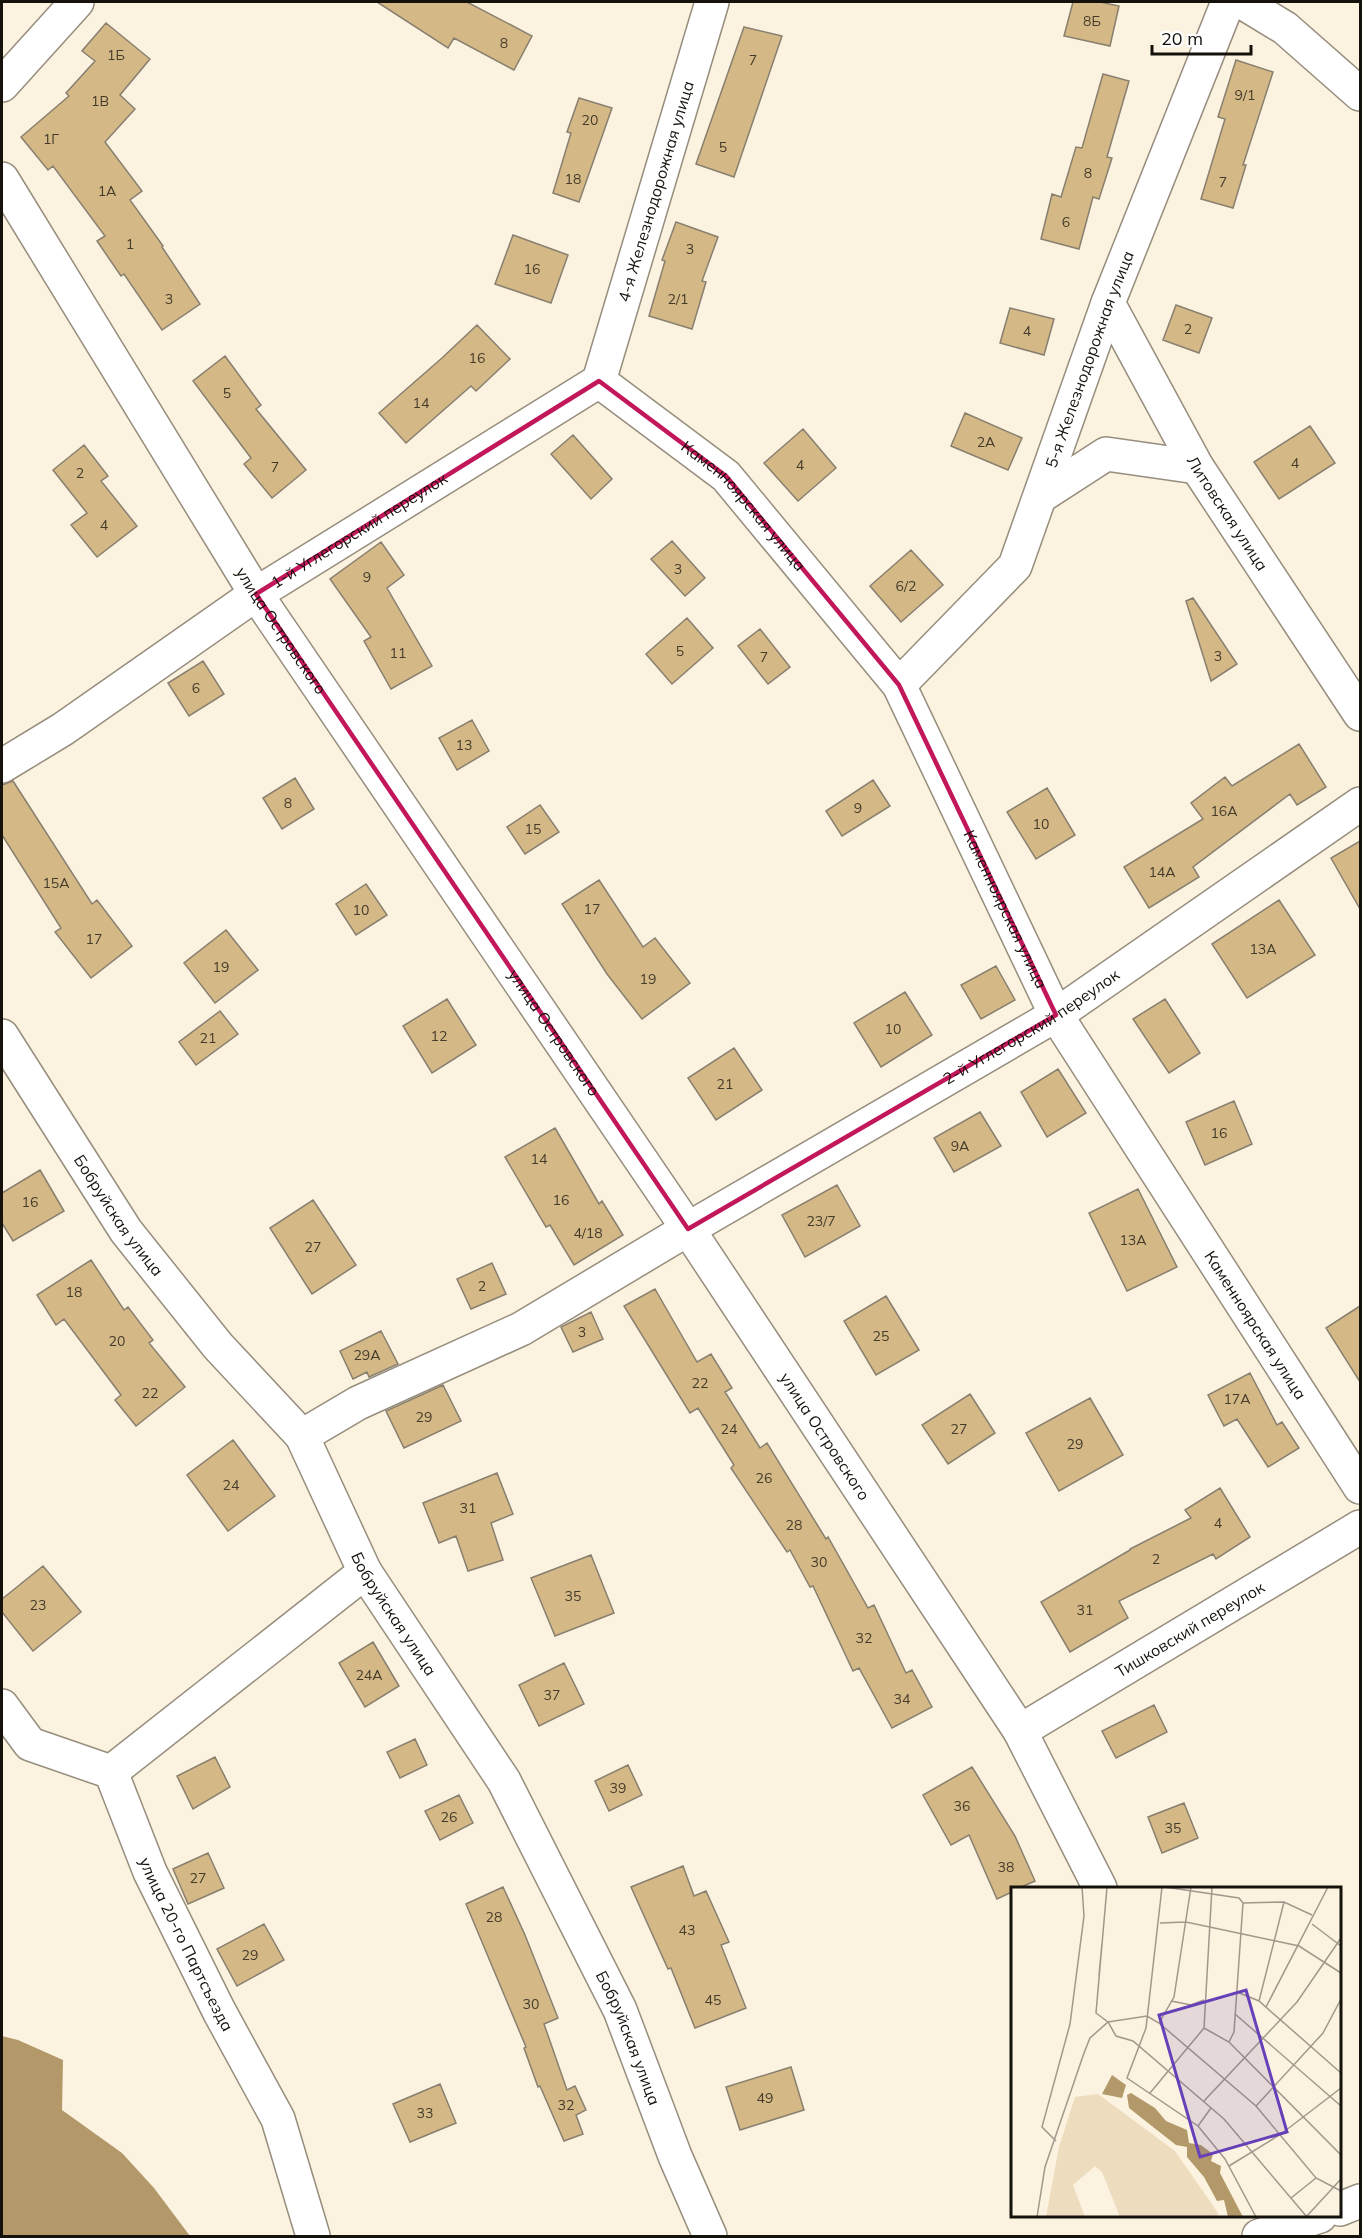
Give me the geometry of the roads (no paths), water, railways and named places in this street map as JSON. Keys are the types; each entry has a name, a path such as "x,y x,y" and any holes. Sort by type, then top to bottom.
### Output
{"street":[{"path":"2,85 77,2"},
{"name":"4-я Железнодорожная улица","path":"599,381 712,2"},
{"name":"5-я Железнодорожная улица","path":"899,686 1015,566 1108,303 1228,2"},
{"path":"1242,2 1285,28 1360,94"},
{"name":"улица Островского","path":"2,179 256,594 688,1229 1020,1731 1100,1887"},
{"name":"Литовская улица","path":"1108,303 1197,467 1360,714"},
{"name":"1-й Углегорский переулок","path":"2,766 63,729 256,594 599,381"},
{"name":"Каменноярская улица","path":"599,381 726,476 899,686 1056,1015 1360,1487"},
{"path":"1041,496 1106,454 1197,467"},
{"name":"2-й Углегорский переулок","path":"302,1436 358,1404 520,1329 1056,1015 1360,804"},
{"name":"Бобруйская улица","path":"2,1036 126,1230 218,1346 302,1436 366,1572 504,1781 620,2010 675,2156 710,2236"},
{"name":"Тишковский переулок","path":"1020,1731 1360,1527"},
{"path":"2,1706 30,1744 111,1772 366,1572"},
{"name":"улица 20-го Партсъезда","path":"111,1772 150,1872 219,2011 278,2119 313,2236"},
{"path":"1341,2209 1360,2201"},
{"path":"1262,2231 1316,2217"}]}
